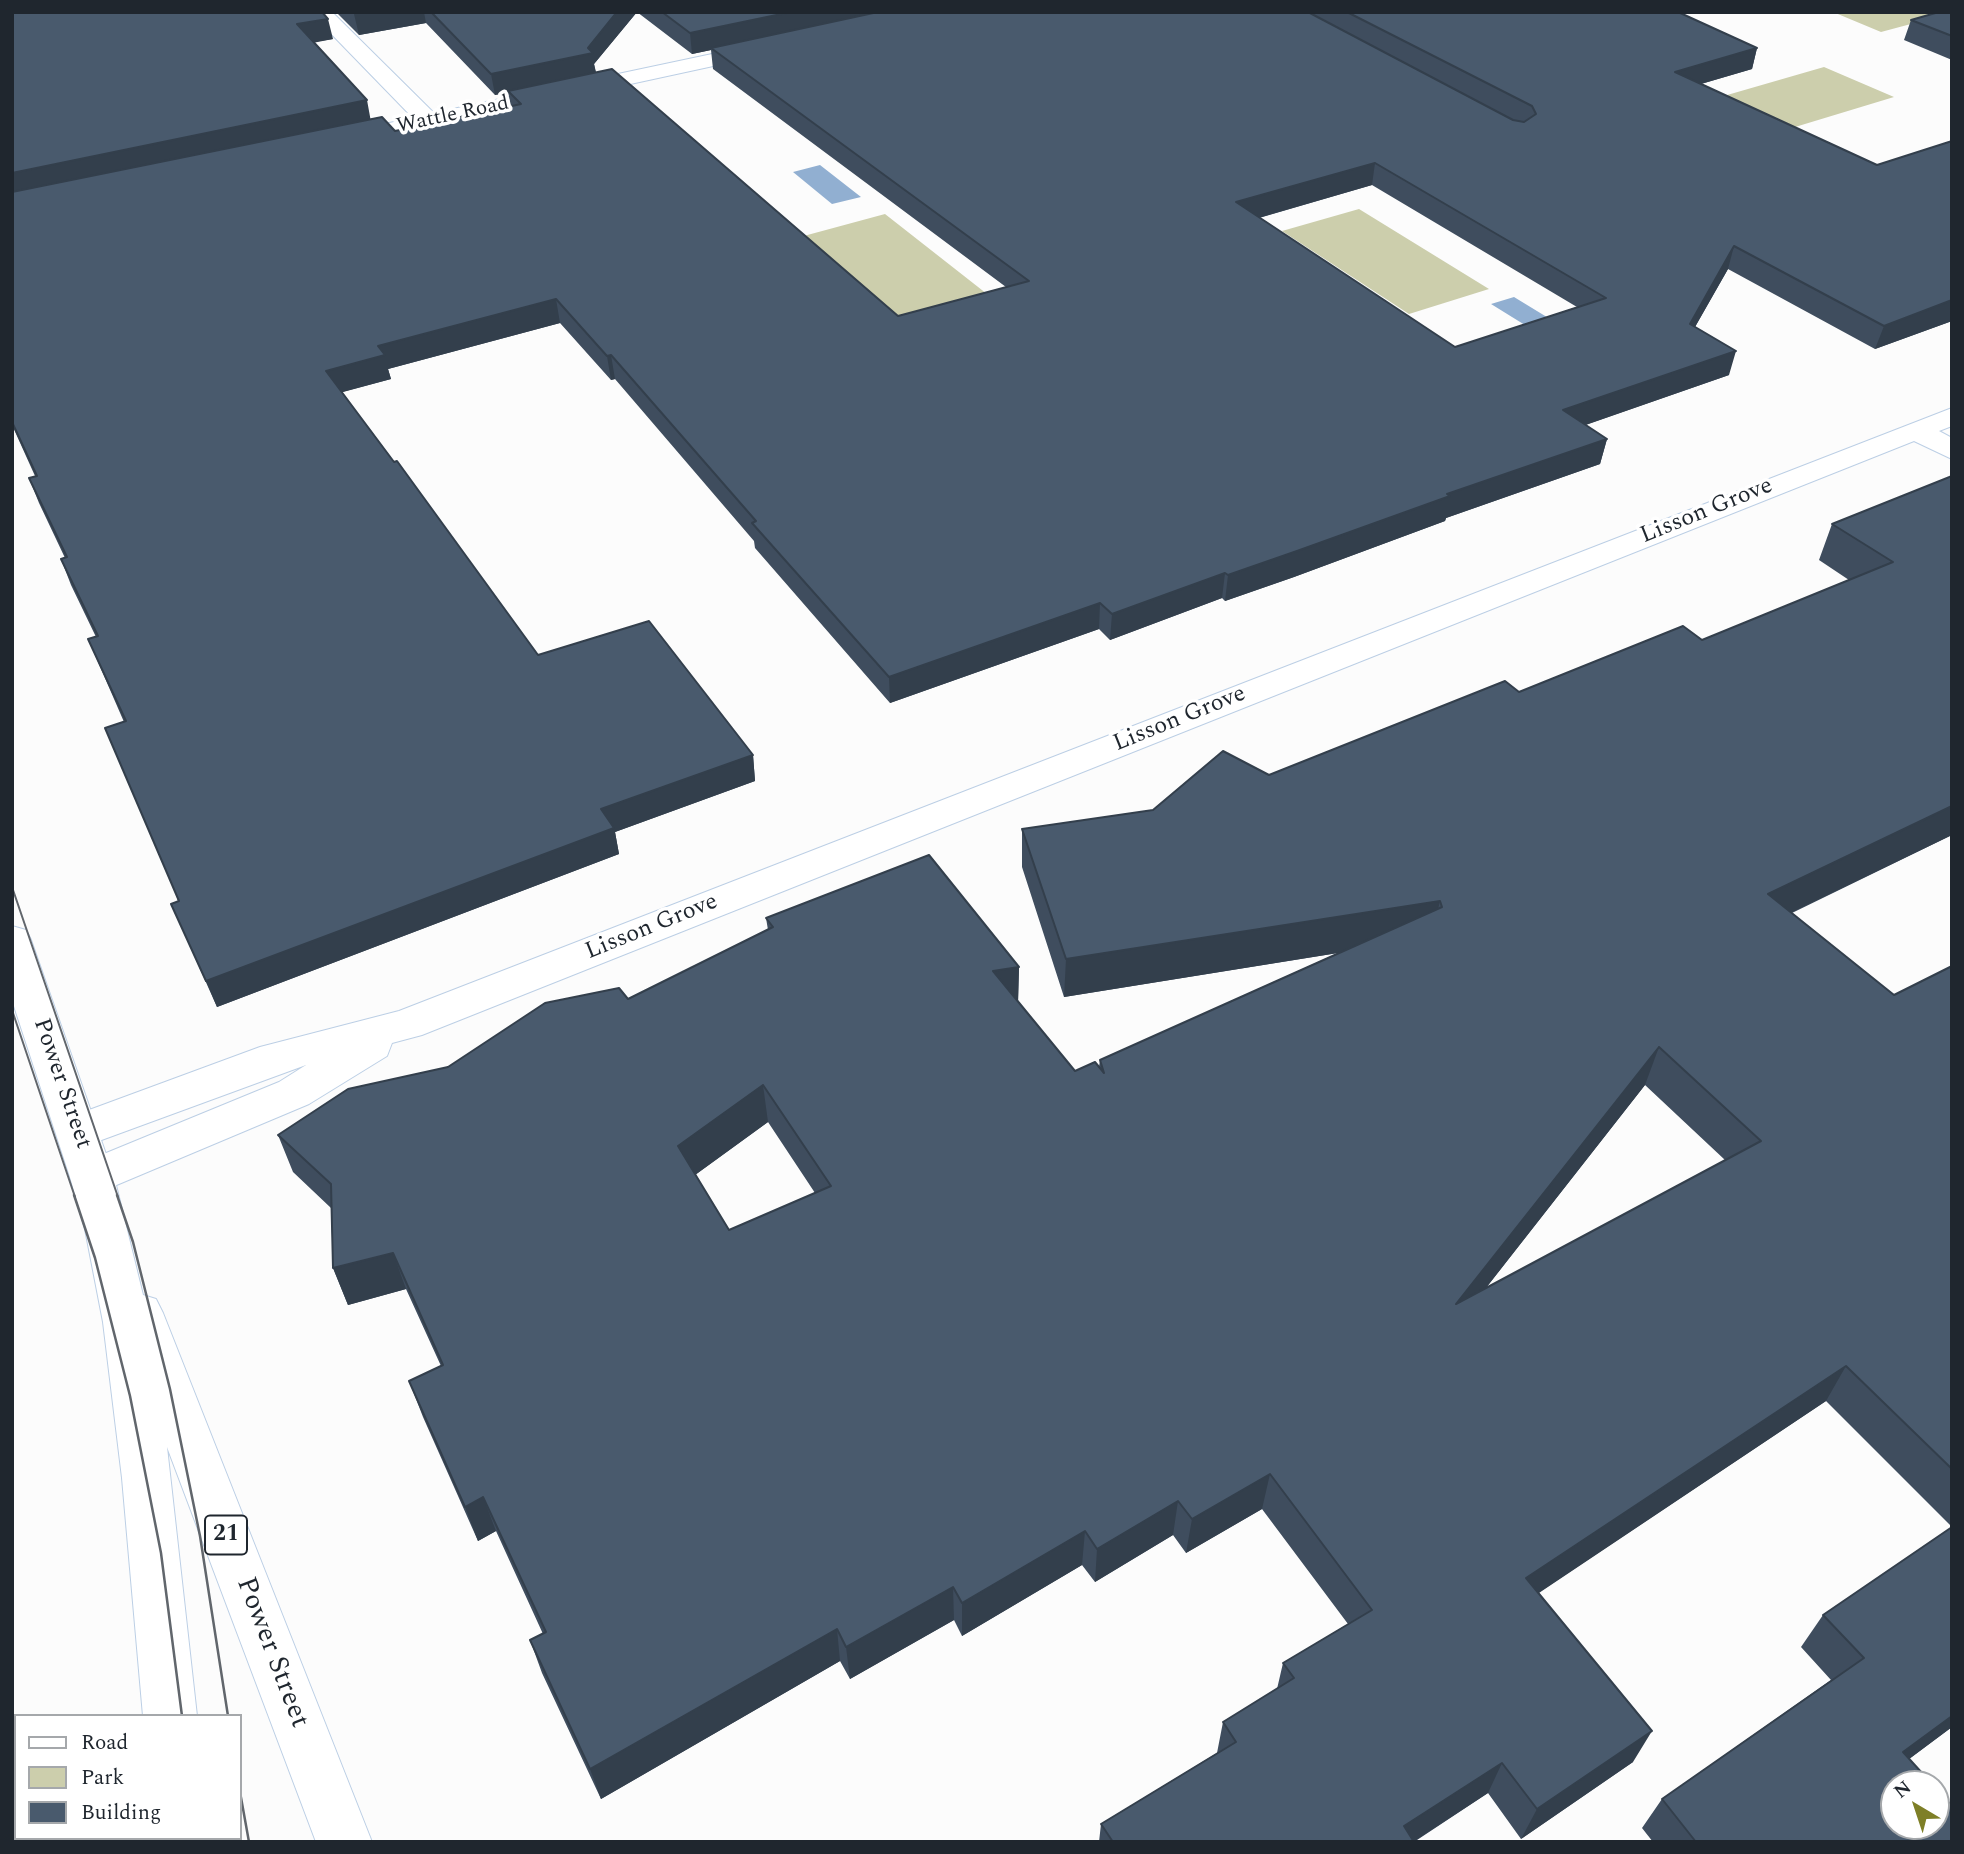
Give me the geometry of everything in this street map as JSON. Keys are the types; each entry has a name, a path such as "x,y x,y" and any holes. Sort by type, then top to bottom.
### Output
{"street":[{"path":"320,12 429,121"},
{"name":"Wattle Road","path":"325,143 788,44"},
{"name":"Lisson Grove","path":"77,1132 275,1058 408,1024 1952,416"},
{"path":"1915,430 1952,450"},
{"name":"Power Street","path":"12,940 92,1177 107,1229 126,1322 138,1406 170,1714"},
{"name":"Lisson Grove","path":"92,1177 294,1093 408,1024"},
{"name":"Power Street","path":"107,1229 344,1842"}],"green space":[{"path":"1833,12 1925,12 1937,17 1881,32"},
{"path":"1824,67 1894,97 1772,134 1703,102"},
{"path":"1359,209 1489,289 1409,314 1282,231"},
{"path":"885,214 987,294 898,320 800,237"}],"water":[{"path":"820,165 861,197 832,204 793,172"},
{"path":"1514,297 1555,322 1533,330 1491,304"}],"building":[{"path":"12,12 322,12 328,19 297,24 367,100 12,173"},
{"path":"431,12 617,12 588,48 593,53 491,74"},
{"path":"662,12 791,12 690,33"},
{"path":"878,12 1308,12 1513,120 1524,122 1536,114 1532,106 1347,12 1678,12 1757,48 1675,72 1877,165 1952,141 1952,300 1884,326 1734,246 1690,324 1736,351 1563,410 1607,439 1447,494 1450,496 1297,551 1228,575 1225,573 1112,614 1100,603 889,677 752,523 756,521 611,355 607,356 556,299 378,346 385,355 326,371 394,462 397,461 538,655 649,621 753,755 601,809 614,828 206,981 171,904 179,901 105,728 126,721 88,639 98,636 61,559 67,557 29,478 37,476 12,422 12,192 382,117 395,131 521,104 508,91 612,69 898,316 1029,281 711,48","holes":["1375,163 1606,298 1455,347 1236,202"]},
{"path":"1939,12 1952,12 1952,36 1911,20"},
{"path":"1952,476 1952,806 1768,894 1894,995 1952,966 1952,1469 1846,1366 1526,1578 1652,1731 1537,1809 1502,1763 1404,1826 1414,1842 1113,1842 1101,1824 1236,1742 1223,1722 1294,1678 1283,1663 1372,1610 1270,1474 1192,1519 1178,1501 1097,1549 1085,1531 962,1603 953,1587 846,1647 837,1629 590,1769 530,1640 546,1632 483,1497 465,1507 409,1381 443,1365 393,1253 333,1268 331,1184 278,1135 348,1089 448,1067 545,1003 619,988 628,999 773,927 766,918 929,855 1019,967 993,971 1075,1071 1095,1062 1104,1073 1100,1060 1442,907 1440,901 1066,959 1022,829 1153,810 1223,751 1269,775 1505,681 1519,692 1683,626 1702,640 1893,562 1832,524","holes":["1659,1047 1761,1141 1456,1304","763,1085 831,1186 729,1230 678,1146"]},
{"path":"1952,1527 1952,1716 1903,1752 1919,1770 1880,1770 1880,1840 1950,1840 1950,1804 1952,1842 1696,1842 1662,1799 1864,1658 1823,1615"}],"tram line":[{"path":"12,887 118,1197"},
{"path":"12,1010 75,1197"},
{"path":"74,1195 95,1258 130,1396 161,1553 182,1714"},
{"path":"117,1195 133,1242 170,1389 200,1536 228,1714"},
{"path":"242,1803 249,1842"}]}
